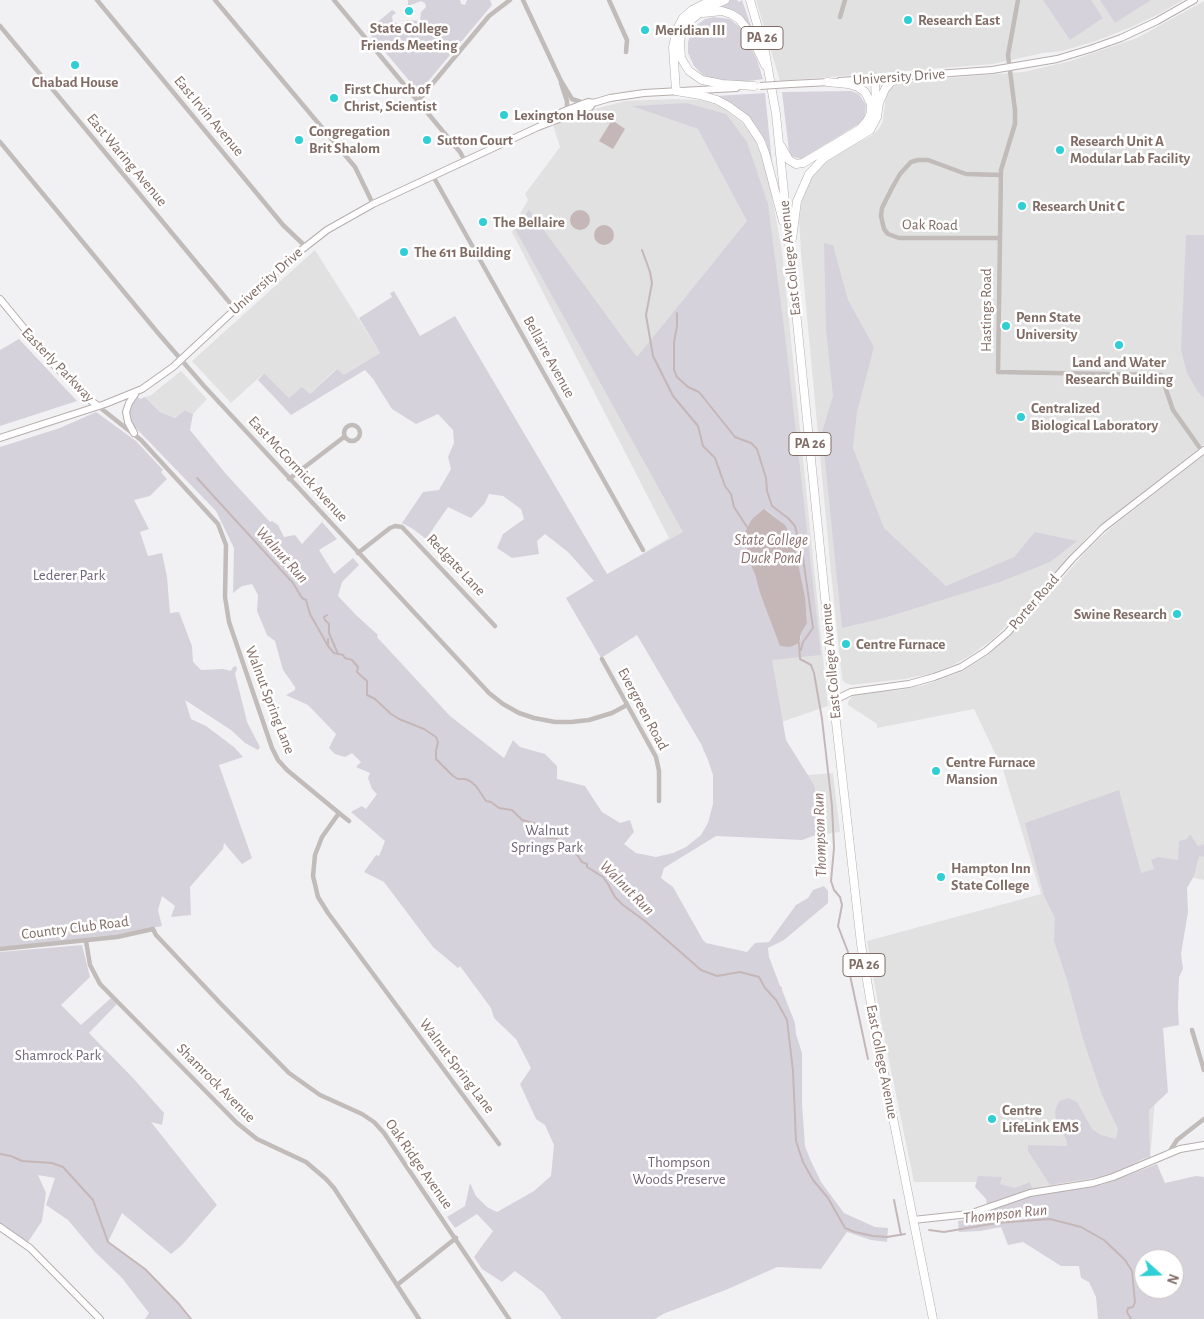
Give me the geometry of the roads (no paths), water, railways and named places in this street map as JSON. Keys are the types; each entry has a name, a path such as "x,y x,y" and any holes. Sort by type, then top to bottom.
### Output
{"main road":[{"path":"712,0 692,10 683,18 677,29 673,47 676,91 700,95 723,103 737,112 754,129 765,153 789,245"},
{"path":"725,0 703,10 692,18 683,30 680,43 681,58 689,71 702,80 757,86"},
{"name":"East College Avenue","path":"750,0 761,33 771,78 854,886 866,976 933,1319"},
{"name":"University Drive","path":"538,127 551,117 567,110 622,96 1009,68 1057,59 1104,44 1157,21 1194,0"},
{"path":"692,18 705,12 717,11 727,12 739,19 754,42 771,78"},
{"path":"791,260 794,211 808,174 824,158 870,130 875,122 884,89 891,82 904,76"},
{"path":"874,78 875,104 878,112"},
{"path":"778,140 789,160 800,164 807,162 864,125 871,110 869,98 865,92 858,87 848,84 827,82"},
{"name":"University Drive","path":"0,438 98,406 137,391 181,360 305,246 327,230 373,204 538,127 590,107 589,103"},
{"name":"Easterly Parkway","path":"0,299 48,358 98,406"},
{"path":"134,434 128,422 126,412 129,401 137,391"},
{"name":"Porter Road","path":"835,700 852,692 909,684 934,677 961,666 986,651 1007,633 1072,558 1103,528 1203,451"},
{"path":"913,1220 969,1214 1030,1193 1114,1178 1185,1147 1204,1145"},
{"path":"0,1227 30,1248 100,1319"}],"street":[{"name":"East Irvin Avenue","path":"97,0 281,222 305,246"},
{"path":"216,0 355,167 373,204"},
{"path":"334,0 462,154 465,161"},
{"path":"418,101 490,16 510,0"},
{"path":"523,0 561,81 572,99 578,102 589,103"},
{"path":"609,0 627,40 626,52"},
{"path":"840,17 845,0"},
{"name":"Hastings Road","path":"1018,0 1008,49 1015,122 1000,175 998,372 1161,375 1173,410 1203,451"},
{"name":"East Waring Avenue","path":"0,26 235,309"},
{"path":"561,81 567,101 567,110"},
{"name":"East McCormick Avenue","path":"0,142 181,360 482,687 511,709 540,720 571,722 601,717 627,704"},
{"name":"Oak Road","path":"998,238 899,238 888,234 884,229 881,216 888,195 900,174 911,162 928,160 966,174 1000,175"},
{"name":"Bellaire Avenue","path":"433,176 643,550"},
{"name":"Walnut Spring Lane","path":"98,406 134,434 218,524 226,545 225,597 228,616 233,636 272,748 286,770 339,813 322,836 315,855 314,876 320,900 500,1144"},
{"path":"289,479 344,437"},
{"name":"Redgate Lane","path":"358,553 390,528 395,526 405,528 495,626"},
{"name":"Evergreen Road","path":"602,659 656,757 660,778 659,801"},
{"path":"339,813 349,821"},
{"name":"Country Club Road","path":"0,949 117,937 153,929"},
{"name":"Oak Ridge Avenue","path":"153,929 221,1004 305,1086 362,1114 374,1122 384,1133 456,1238 509,1319"},
{"name":"Shamrock Avenue","path":"86,941 90,965 100,984 237,1124 257,1139 306,1162 326,1179 419,1319"},
{"path":"1192,1030 1204,1070"},
{"path":"1168,1155 1177,1140 1204,1119"},
{"path":"397,1285 456,1238"}],"water":[{"path":"612,120 625,129 613,149 599,141"},
{"path":"580,210 587,213 590,220 587,227 580,230 573,227 570,220 573,213"},
{"path":"604,225 611,228 614,235 611,242 604,245 597,242 594,235 597,228"},
{"name":"State College Duck Pond","path":"764,509 785,525 793,540 805,597 807,623 801,633 799,643 790,647 780,646 748,559 745,532 752,519"}],"waterway":[{"path":"642,250 652,283 646,315 653,356 673,396 698,426 703,446 715,458 725,486 731,494 734,507 747,527"},
{"path":"677,313 674,342 674,370 677,377 688,387 699,392 735,437 751,443 757,449 772,506 795,526 803,558 813,628 803,642 801,650"},
{"name":"Walnut Run","path":"197,478 293,583 302,598 306,600 310,614 328,646 334,653 352,660 358,667 357,672 367,681 367,695 375,699 399,719 424,729 436,737 438,742 436,759 453,776 470,781 476,786 486,801 499,808 512,810 522,820 534,823 542,835 560,841 578,856 582,862 587,864 587,867 603,877 615,897 623,905 645,921 701,970 717,976 740,972 759,977 765,988 776,1000 787,1020 793,1071 796,1141 803,1162 813,1180 828,1198 845,1228 873,1236 887,1237 905,1234"},
{"path":"327,615 324,617 329,624 329,633 338,654"},
{"name":"Walnut Run","path":"328,639 328,646"},
{"name":"Thompson Run","path":"799,643 800,659 811,665 814,673 822,719 832,806 834,848 831,881 834,890 840,897 842,905 838,926 848,952 848,966 868,1059"},
{"path":"0,1154 22,1161 52,1163 63,1167 93,1200 108,1242 145,1269 191,1319"},
{"path":"894,1200 901,1235"},
{"name":"Thompson Run","path":"929,1230 944,1232 997,1223 1050,1219 1081,1227 1104,1240 1125,1260 1132,1271 1135,1302 1133,1307 1128,1308 1127,1312 1131,1319"}],"place":[{"name":"State College Friends Meeting","path":"409,11"},
{"name":"Research East","path":"908,20"},
{"name":"Meridian III","path":"645,30"},
{"name":"Chabad House","path":"75,65"},
{"name":"First Church of Christ, Scientist","path":"334,98"},
{"name":"Lexington House","path":"504,115"},
{"name":"Congregation Brit Shalom","path":"299,140"},
{"name":"Sutton Court","path":"427,140"},
{"name":"Research Unit A Modular Lab Facility","path":"1060,150"},
{"name":"Research Unit C","path":"1022,206"},
{"name":"The Bellaire","path":"483,222"},
{"name":"The 611 Building","path":"404,252"},
{"name":"Penn State University","path":"1006,326"},
{"name":"Land and Water Research Building","path":"1119,345"},
{"name":"Centralized Biological Laboratory","path":"1021,417"},
{"name":"Swine Research","path":"1177,614"},
{"name":"Centre Furnace","path":"846,644"},
{"name":"Centre Furnace Mansion","path":"936,771"},
{"name":"Hampton Inn State College","path":"941,877"},
{"name":"Centre LifeLink EMS","path":"992,1119"}],"park label":[{"name":"Lederer Park","path":"69,575"},
{"name":"Walnut Springs Park","path":"547,838"},
{"name":"Shamrock Park","path":"58,1055"},
{"name":"Thompson Woods Preserve","path":"679,1170"}]}
